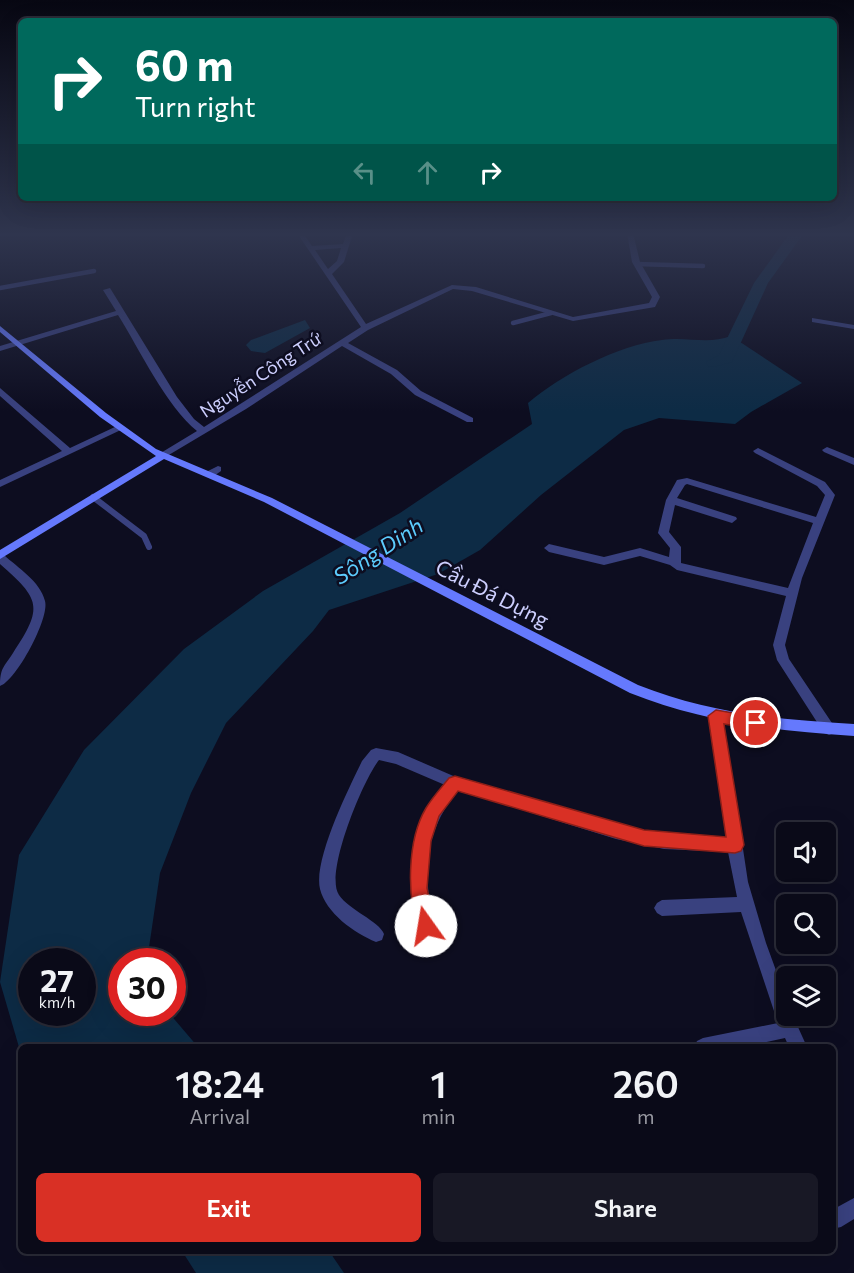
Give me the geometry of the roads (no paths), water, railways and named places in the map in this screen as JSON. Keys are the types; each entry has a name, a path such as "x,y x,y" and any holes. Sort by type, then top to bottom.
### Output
{"main road":[{"name":"Cầu Đá Dựng","path":"0,328 120,428 162,456 214,472 659,700 716,716 768,725 854,730"},
{"name":"Nguyễn Công Trứ","path":"0,556 162,456"}],"street":[{"path":"108,292 181,410 204,431"},
{"path":"340,292 365,328"},
{"name":"Nguyễn Công Trứ","path":"162,456 365,328 444,292"},
{"name":"Nguyễn Công Trứ","path":"476,292 579,319 652,305 656,297 653,292"},
{"path":"0,348 120,312"},
{"path":"815,320 854,327"},
{"path":"342,343 394,372 418,393 470,420"},
{"path":"0,391 69,452"},
{"path":"0,484 120,428"},
{"path":"758,450 826,488 829,499 799,568 779,638 780,653 829,729"},
{"path":"826,450 854,462"},
{"path":"674,562 676,547 663,533 671,500 681,482 687,481 820,522"},
{"path":"671,500 732,519"},
{"path":"549,548 604,561 640,552 674,562 681,568 792,594"},
{"path":"0,556 34,591 41,605 32,631 0,681"},
{"path":"716,716 746,904 789,1029 796,1044"},
{"path":"376,934 339,906 328,888 327,876 331,857 369,760 376,754 388,755 455,783 644,838 735,845"},
{"path":"426,926 418,888 423,841 432,813 455,783"},
{"path":"662,908 746,904"},
{"path":"717,1044 789,1029"},
{"path":"836,1219 854,1208"}],"lane":[{"path":"513,323 551,313"},
{"path":"93,497 144,536 148,547"}],"water":[{"path":"305,320 310,328 265,353 251,351 246,345 251,340"},
{"path":"731,336 802,383 751,412 735,424 659,418 624,430 541,495 480,550 438,574 329,610 313,631 226,723 191,793 160,873 149,948 108,948 108,1026 180,1026 195,1044 18,1044 0,982 19,855 84,750 184,649 263,591 400,513 532,424 528,403 541,392 573,372 627,348 671,339 705,340"},
{"path":"184,1254 331,1254 344,1273 196,1273"}],"waterway":[{"name":"Sông Dinh","path":"714,362 726,358 757,292"}]}
